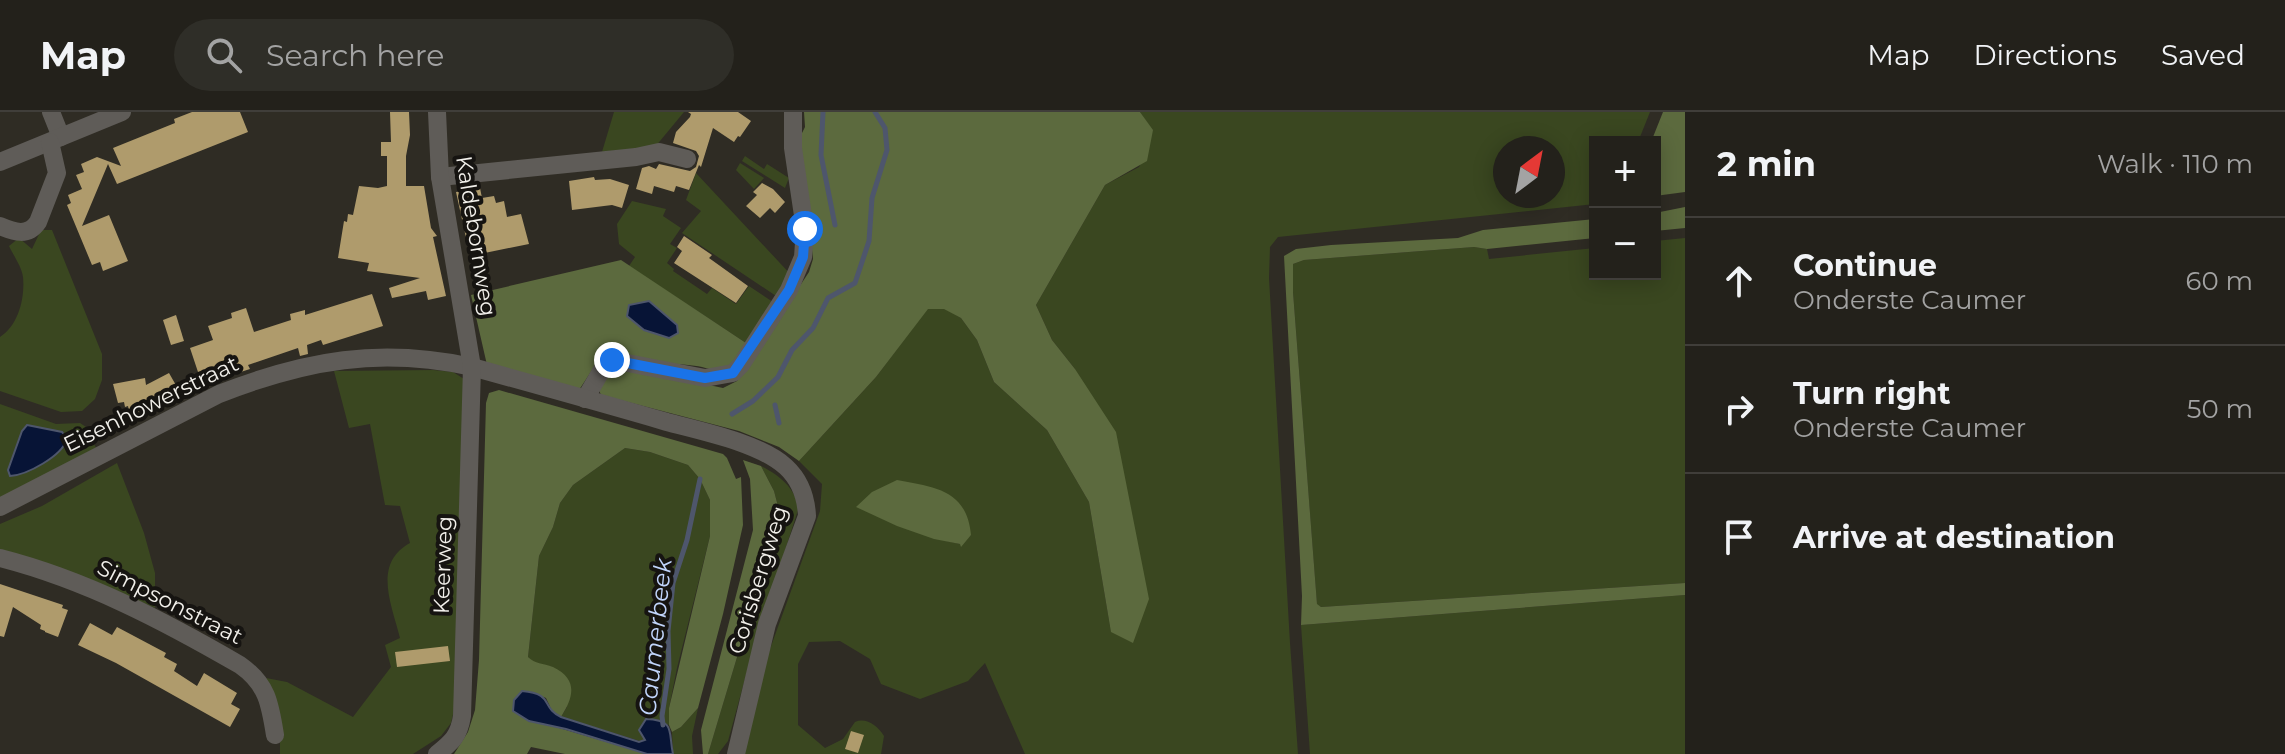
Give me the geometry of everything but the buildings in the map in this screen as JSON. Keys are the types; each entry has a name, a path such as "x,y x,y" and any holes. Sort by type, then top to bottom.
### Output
{"street":[{"path":"0,226 21,232 34,228 38,222 57,173 51,112"},
{"path":"0,162 122,112"},
{"name":"Kaldebornweg","path":"437,112 440,177 472,367"},
{"path":"585,399 603,368 612,360 705,378 733,373 741,365 789,290 803,257 805,229 794,160 793,112"},
{"path":"440,177 659,152 687,159"},
{"name":"Eisenhowerstraat","path":"0,507 180,412 257,379 333,360 371,357 408,356 472,367"},
{"name":"Corisbergweg","path":"472,367 762,451 786,467 802,488 807,516 767,624 736,754"},
{"name":"Keerweg","path":"437,754 460,729 462,716 472,367"},
{"name":"Simpsonstraat","path":"0,558 69,579 120,601 240,665 259,680 264,690 275,735"}],"green space":[{"path":"614,112 684,112 655,147 602,152"},
{"path":"804,112 1140,112 1153,130 1147,161 1105,185 1036,305 1052,340 1116,432 1149,599 1133,643 1111,632 1089,502 1047,430 994,382 977,340 961,318 944,309 928,309 876,377 799,461 779,447 739,431 601,395 599,390 612,370 625,367 723,388 737,381 809,272 813,259 800,137 805,127"},
{"path":"1140,112 1650,112 1640,136 1589,136 1589,205 1565,207 1565,136 1493,136 1493,208 1557,208 1278,237 1270,247 1269,278 1298,754 1025,754 985,663 968,681 920,699 881,684 870,659 840,641 809,642 798,664 798,725 825,748 843,739 855,722 867,722 884,736 881,754 745,754 750,704 820,511 822,484 799,461 876,377 928,308 944,308 961,318 977,340 994,382 1047,430 1089,502 1111,632 1075,369 1052,340 1036,305 1105,185 1139,167 1148,152 1152,130","holes":["860,508 971,535 960,544 947,541"]},
{"path":"1663,112 1685,112 1685,192 1661,195 1661,136 1653,136"},
{"path":"745,156 764,169 767,164 789,178 785,188 742,161"},
{"path":"740,163 764,178 754,189 736,170"},
{"path":"696,173 793,277 779,298 682,233 701,211 686,200"},
{"path":"632,201 666,209 663,216 681,228 670,244 677,248 667,263 673,271 707,294 712,288 736,304 749,286 776,304 749,345 629,266 635,257 619,244 617,224"},
{"path":"1685,207 1685,228 1661,230 1661,212"},
{"path":"1589,220 1589,239 1487,249 1474,247 1304,260 1293,264 1317,604 1321,607 1685,583 1685,595 1301,625 1284,256 1296,249 1458,238 1483,230"},
{"path":"41,230 52,230 102,354 102,380 95,399 82,411 61,412 0,391 0,337 16,318 23,293 22,273 9,246 19,238 32,249"},
{"path":"1685,238 1685,583 1317,605 1293,264 1304,260 1474,247 1487,249 1489,259 1589,249 1589,280 1661,280 1661,240"},
{"path":"621,260 749,345 734,365 714,371 675,364 596,364 579,390 487,365 471,295"},
{"path":"334,371 453,372 464,379 454,710 451,723 441,736 413,754 280,754 280,737 266,678 287,682 353,717 391,667 385,645 400,638 390,599 388,574 398,552 410,543 400,506 385,505 370,424 349,428"},
{"path":"499,390 723,454 736,479 741,477 743,525 698,708 681,727 672,732 669,708 710,536 710,500 700,479 688,465 650,452 625,448 573,485 560,503 539,556 528,657 561,672 567,677 571,689 569,702 561,717 554,715 546,698 532,692 549,725 647,754 565,754 531,747 527,754 454,754 468,732 475,710 486,403 489,393"},
{"path":"0,404 56,424 80,423 86,427 96,448 0,498"},
{"path":"625,448 650,452 688,465 700,479 710,500 710,536 677,668 669,725 659,721 639,729 644,737 643,742 561,717 567,707 552,667 532,662 528,657 539,556 560,503 573,485"},
{"path":"743,460 761,466 774,491 780,514 708,754 703,754 701,730 753,530 750,479"},
{"path":"117,463 144,533 155,573 155,608 92,580 0,550 0,524 42,506"},
{"path":"761,466 785,482 799,507 752,653 728,741 718,754 708,754 780,514 774,491"},
{"path":"897,480 936,489 956,500 963,508 971,535 961,547 960,544 897,526 856,507 872,492"},
{"path":"1685,595 1685,754 1310,754 1301,625"},
{"path":"698,708 692,736 693,754 673,754 672,732 681,727"}],"water":[{"path":"649,301 677,325 678,333 669,338 644,330 627,316 629,305"},
{"path":"27,425 62,432 67,439 58,452 43,464 10,476 8,470"},
{"path":"522,691 539,695 561,717 639,742 645,740 639,730 646,719 662,722 669,729 673,754 647,754 529,721 513,711 514,700"}],"waterway":[{"name":"Caumerbeek","path":"823,112 821,155 835,225"},
{"path":"732,414 753,401 778,377 792,350 813,328 828,298 855,283 869,241 872,198 887,150 885,128 875,112"},
{"name":"Caumerbeek","path":"775,405 779,423"},
{"name":"Caumerbeek","path":"663,725 673,583 687,540 700,479"}],"route":[{"path":"612,360 705,378 733,373 789,290 801,265 805,229"}]}
